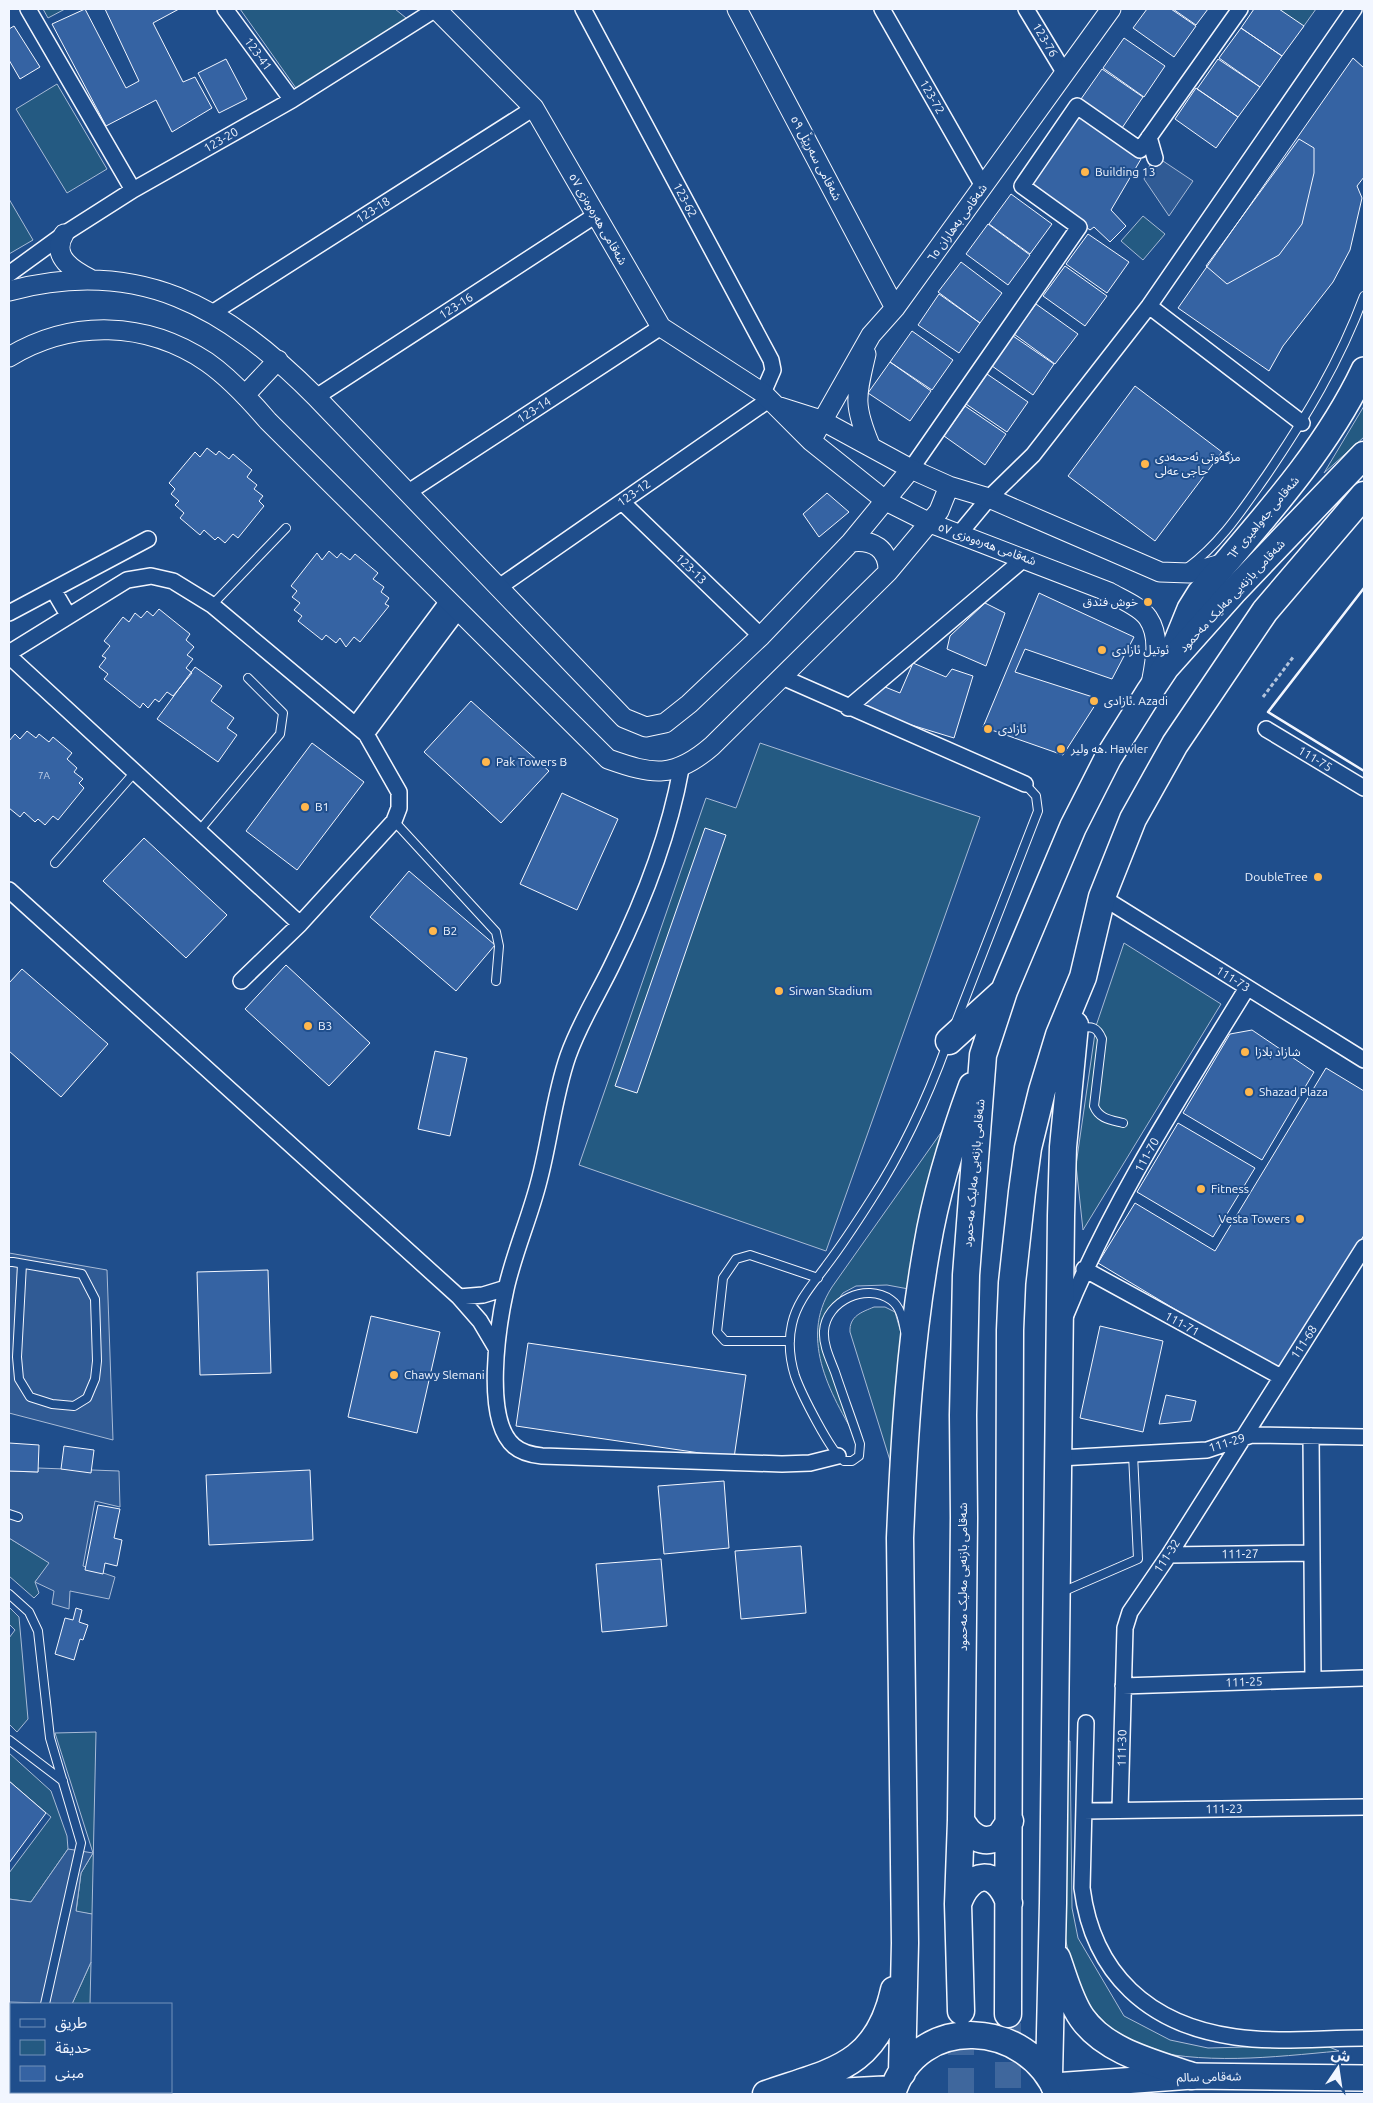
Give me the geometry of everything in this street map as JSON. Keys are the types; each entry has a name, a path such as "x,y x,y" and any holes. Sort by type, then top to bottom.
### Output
{"highway":[{"name":"شەقامی بازنەیی مەلیک مەحمود","path":"961,2011 958,1904 961,1820 964,1528 963,1415 966,1275 983,1055 1004,991 1073,827 1108,758 1150,691 1166,667 1233,592 1364,455"},
{"path":"1054,2085 1053,1945 1063,1147 1074,1029 1082,977 1102,896 1133,819 1152,782 1225,668 1265,611 1292,576 1364,495"},
{"path":"1008,2014 1012,1283 1022,1192 1031,1139 1042,1091 1059,1035 1082,977"},
{"path":"949,1041 1004,991"},
{"path":"896,2086 905,1943 900,1538 912,1361 927,1246 935,1209 960,1119 983,1055"},
{"path":"961,1820 971,1834 985,1840 1000,1836 1010,1820"},
{"path":"958,1904 966,1885 973,1880 986,1878 994,1880 1001,1886 1009,1902"},
{"path":"766,2094 833,2071 866,2049 884,2026 905,1943"},
{"path":"1053,1945 1076,2008 1092,2029 1113,2045 1132,2054 1192,2076"},
{"path":"799,2094 896,2086 922,2052 934,2044 948,2039 976,2034 1005,2040 1018,2046 1040,2064 1054,2085"}],"main road":[{"name":"شەقامی جەواهیری ٦٣","path":"1166,667 1190,609 1200,593 1312,456 1364,370"},
{"name":"شەقامی سالم","path":"1054,2085 1126,2087 1192,2076 1364,2078"}],"street":[{"path":"28,9 133,190"},
{"name":"123-41","path":"225,9 292,100"},
{"name":"123-20","path":"9,274 64,234 133,190 292,100 436,9"},
{"name":"شەقامی هەرەوەزی ٥٧","path":"436,9 534,108 661,327 771,400 821,420 911,469 949,486 989,498 1160,572 1177,574 1199,572 1225,563"},
{"name":"123-62","path":"583,9 770,360 773,370 771,400"},
{"name":"شەقامی سەرپێڵ ٥٩","path":"737,9 895,308"},
{"name":"123-72","path":"882,9 983,186"},
{"name":"123-76","path":"1026,9 1064,72"},
{"name":"شەقامی بەهاران ٦٥","path":"811,441 821,420 871,335 895,308 1111,9"},
{"path":"9,291 33,284 92,280 138,285 164,291 212,313 278,360 316,397 624,718 646,727 665,723 689,704 761,636 851,542 886,501 911,469 1079,227 1022,186 1077,106 1140,150 1240,9"},
{"path":"960,533 989,498 1033,455 1149,306 1354,9"},
{"name":"123-18","path":"212,313 534,108"},
{"path":"1150,137 1155,158"},
{"name":"123-16","path":"316,397 596,215"},
{"path":"64,234 59,249 61,257 75,271 92,280"},
{"path":"1149,306 1302,423"},
{"name":"123-14","path":"407,493 661,327"},
{"path":"9,357 41,341 93,328 122,330 166,340 208,362 245,395 275,428 608,759 644,772 681,769 694,762 712,746 888,572 930,523 942,506 949,486"},
{"path":"870,445 859,418 857,403 871,335"},
{"path":"245,395 278,360"},
{"name":"شەقامی هەرەوەزی ٥٧","path":"771,400 811,441 886,501 930,523 1025,558 1109,592 1148,617 1154,635 1156,651 1150,691"},
{"name":"123-12","path":"499,586 771,400"},
{"name":"123-13","path":"622,502 761,636"},
{"path":"9,614 148,539"},
{"path":"851,542 863,540 874,543 883,551 889,561 888,572"},
{"path":"848,708 1025,558"},
{"path":"241,981 300,924 394,821 399,808 399,792 361,729 212,605 174,581 151,576 127,580 68,615 9,654 300,924"},
{"path":"54,591 68,615"},
{"path":"361,729 453,606"},
{"path":"782,677 848,708 1025,784"},
{"name":"111-75","path":"1266,729 1364,788"},
{"path":"681,769 673,808 645,890 615,960 576,1036 567,1059 539,1181 506,1288 496,1348 497,1398 502,1430 514,1446 532,1455 782,1464 810,1462 838,1456"},
{"path":"9,890 459,1297 480,1321 496,1348"},
{"name":"111-73","path":"1102,896 1364,1060"},
{"name":"111-70","path":"1060,1329 1084,1269 1159,1132 1247,988"},
{"name":"111-68","path":"1244,1436 1364,1247"},
{"name":"111-71","path":"1084,1269 1281,1377"},
{"path":"459,1297 483,1296 506,1288"},
{"name":"111-29","path":"1059,1458 1206,1450 1224,1446 1244,1436 1364,1437"},
{"name":"111-32","path":"1123,1686 1126,1620 1244,1436"},
{"path":"1311,1436 1314,1680"},
{"name":"111-27","path":"1169,1555 1312,1552"},
{"name":"111-25","path":"1123,1686 1364,1678"},
{"name":"111-30","path":"1120,1810 1123,1686"},
{"path":"1086,1722 1082,1888 1090,1927 1107,1963 1126,1986 1148,2006 1176,2020 1205,2030 1235,2037 1364,2038"},
{"name":"111-23","path":"1084,1811 1364,1807"}],"lane":[{"path":"1177,574 1206,554 1231,527 1302,423 1347,342 1364,296"},
{"path":"212,605 286,528"},
{"path":"199,830 280,734 283,713 248,678"},
{"path":"55,863 135,772"},
{"path":"912,1361 900,1312 891,1300 875,1295 858,1295 849,1297 833,1307 827,1317 825,1342 858,1439 860,1452 857,1458 850,1462 844,1461 838,1456 820,1426 795,1376 790,1341 792,1323 801,1300 870,1202 902,1148 922,1107 1038,811 1036,796 1025,784"},
{"path":"394,821 496,932 499,946 496,981"},
{"path":"1074,1029 1091,1026 1099,1031 1102,1039 1094,1106 1097,1113 1104,1118 1123,1123"},
{"path":"790,1341 725,1341 717,1332 723,1278 736,1259 750,1255 818,1278"},
{"path":"9,1262 22,1264 82,1274 95,1299 97,1361 95,1379 87,1398 74,1406 52,1404 30,1397 18,1379 17,1357 22,1264"},
{"path":"1058,1594 1138,1559 1133,1454"},
{"path":"9,1514 18,1517"},
{"path":"9,1594 28,1612 38,1631 50,1738 81,1843 45,2003"},
{"path":"9,1740 64,1781"}],"path":[{"path":"1263,697 1294,656"}],"green space":[{"path":"43,9 65,9 48,18"},
{"path":"240,9 395,9 411,22 298,91"},
{"path":"1272,9 1316,9 1301,30"},
{"path":"57,84 107,169 67,193 16,109"},
{"path":"9,199 33,240 9,254"},
{"path":"1143,216 1165,234 1143,260 1121,241"},
{"path":"1364,406 1364,437 1324,473"},
{"name":"Sirwan Stadium","path":"760,743 980,817 826,1251 579,1165 706,798 736,808"},
{"path":"1124,943 1221,1004 1083,1230 1076,1165 1096,1026"},
{"path":"952,1117 914,1290 887,1285 856,1286 843,1293 832,1308 826,1340 861,1446 830,1389 823,1369 818,1348 818,1328 822,1307 832,1287"},
{"path":"874,1307 885,1307 895,1312 901,1333 897,1483 850,1332 854,1318"},
{"path":"9,1538 50,1563 35,1582 39,1593 34,1598 9,1576"},
{"path":"9,1607 19,1617 28,1719 17,1732 9,1724 9,1638 15,1630 9,1624"},
{"path":"96,1732 92,1914 76,1912 81,1873 93,1853 55,1733"},
{"path":"1061,1741 1070,1741 1072,1908 1078,1938 1124,2016 1170,2040 1208,2048 1324,2045 1339,2051 1289,2056 1237,2058 1211,2058 1161,2053 1132,2045 1114,2032 1089,2006 1082,1995 1072,1969 1062,1906 1059,1836"},
{"path":"9,1753 51,1791 67,1836 68,1849 31,1902 9,1899 9,1873 51,1817 9,1781"},
{"path":"91,1962 90,2003 72,2003"},
{"path":"10,2051 10,2093 15,2094 9,2094"}],"shaded area":[{"path":"1154,155 1193,181 1169,216 1144,179"},
{"path":"9,1253 107,1270 113,1440 9,1413"},
{"path":"38,1468 119,1471 120,1507 95,1501 83,1566 115,1577 109,1599 70,1591 69,1609 52,1604 54,1591 35,1582 49,1563 9,1538 9,1471 38,1472"},
{"path":"68,1849 93,1853 81,1873 76,1911 92,1914 91,1962 72,2003 9,2002 9,1899 31,1902"}],"building":[{"path":"85,9 126,88 139,81 105,9 179,9 153,23 183,82 195,77 212,108 172,132 156,100 106,126 52,24"},
{"path":"1147,9 1171,9 1196,26 1174,57 1133,28"},
{"path":"1173,9 1208,9 1196,25"},
{"path":"1254,9 1279,9 1304,26 1282,56 1241,28"},
{"path":"14,26 40,67 20,79 9,60 9,29"},
{"path":"1241,28 1282,56 1260,87 1219,58"},
{"path":"1124,38 1165,66 1144,97 1103,68"},
{"path":"1353,58 1364,68 1364,177 1357,186 1362,198 1350,250 1333,282 1283,346 1269,371 1178,308"},
{"path":"226,59 247,99 219,113 198,73"},
{"path":"1218,59 1260,87 1238,117 1197,89"},
{"path":"1102,69 1143,97 1122,128 1081,99"},
{"path":"1196,88 1238,117 1216,148 1175,119"},
{"name":"Building 13","path":"1079,115 1141,159 1111,210 1126,226 1110,242 1094,227 1090,230 1028,185"},
{"path":"1299,139 1314,148 1314,173 1302,224 1279,255 1227,284 1206,266"},
{"path":"1011,194 1052,224 1030,254 989,224"},
{"path":"988,224 1030,255 1008,285 966,254"},
{"path":"1088,234 1129,262 1107,293 1066,264"},
{"path":"961,262 1002,293 980,323 938,292"},
{"path":"1065,266 1107,296 1085,326 1043,296"},
{"path":"939,294 980,323 959,353 918,325"},
{"path":"1036,304 1078,334 1055,364 1014,334"},
{"path":"912,331 953,360 932,390 890,362"},
{"path":"1013,336 1054,364 1033,395 992,366"},
{"path":"890,362 931,391 910,421 868,393"},
{"path":"987,374 1028,402 1007,432 966,404"},
{"name":"مزگەوتی ئەحمەدی حاجی عەلی","path":"1135,386 1222,452 1155,541 1068,476"},
{"path":"965,406 1006,434 985,465 944,436"},
{"path":"207,448 216,455 219,451 229,459 233,454 252,470 247,477 257,485 254,489 263,496 259,501 264,506 238,538 233,534 225,543 218,537 215,540 204,530 200,535 180,518 184,513 175,505 179,501 171,494 175,489 169,483 195,452 200,457"},
{"path":"827,493 849,512 819,537 803,514"},
{"path":"329,551 337,558 341,553 350,560 355,554 378,573 373,579 384,587 381,592 389,598 385,604 389,606 360,642 354,637 346,647 340,638 336,643 326,635 322,640 298,621 302,616 294,610 300,603 292,597 297,591 291,586 317,553 322,560"},
{"path":"1039,593 1134,637 1112,679 1025,649 1015,672 1099,699 1063,755 983,727"},
{"path":"985,603 1005,613 986,666 947,649 950,636"},
{"path":"159,609 190,634 186,640 194,647 187,655 193,659 186,668 192,673 173,696 167,692 159,702 155,699 148,708 143,703 140,708 104,679 108,674 99,667 106,658 102,656 110,646 104,641 123,617 129,622 135,613 141,618 147,611 153,616"},
{"path":"913,663 946,677 952,669 973,676 954,738 859,709 885,687 900,693"},
{"path":"195,667 222,686 211,701 234,718 227,728 237,735 218,762 157,719"},
{"name":"Pak Towers B","path":"471,701 549,771 501,823 424,752"},
{"path":"27,731 36,738 39,734 49,742 53,737 72,753 67,759 77,768 74,772 83,779 79,783 84,788 58,820 53,816 45,825 38,819 35,822 24,812 20,817 9,808 9,741 15,734 20,739"},
{"name":"B1","path":"312,743 364,782 297,870 246,831"},
{"path":"562,793 618,819 577,910 520,884"},
{"path":"705,828 726,835 637,1093 615,1086"},
{"path":"144,838 227,915 186,958 103,881"},
{"name":"B2","path":"409,871 495,945 456,991 370,917"},
{"name":"B3","path":"286,965 370,1043 329,1086 245,1009"},
{"path":"22,969 108,1044 61,1097 9,1051 9,983"},
{"name":"Shazad Plaza","path":"1252,1030 1314,1072 1262,1160 1183,1113 1230,1034"},
{"path":"435,1051 467,1058 450,1136 418,1129"},
{"name":"Vesta Towers","path":"1326,1068 1364,1091 1364,1235 1281,1373 1098,1263 1135,1203 1215,1251"},
{"path":"1178,1123 1255,1168 1213,1237 1137,1192"},
{"path":"268,1270 271,1373 200,1375 197,1272"},
{"name":"Chawy Slemani","path":"371,1316 440,1332 417,1433 348,1417"},
{"path":"1100,1326 1163,1341 1143,1432 1080,1418"},
{"path":"528,1343 746,1375 734,1458 516,1426"},
{"path":"1166,1395 1196,1401 1191,1421 1159,1424"},
{"path":"9,1443 39,1445 38,1472 9,1471"},
{"path":"64,1446 94,1450 91,1473 61,1469"},
{"path":"310,1470 313,1540 209,1545 206,1475"},
{"path":"724,1481 729,1548 664,1554 658,1486"},
{"path":"98,1505 120,1509 114,1538 122,1540 117,1566 105,1563 103,1574 85,1570"},
{"path":"801,1546 806,1613 741,1619 735,1551"},
{"path":"661,1559 667,1626 602,1632 596,1564"},
{"path":"76,1608 82,1610 79,1622 88,1625 83,1640 80,1639 74,1660 55,1654 65,1618 73,1620"},
{"path":"9,1781 46,1813 9,1863"}],"tunnel":[{"path":"961,2014 961,2094"},
{"path":"1008,2023 1008,2094"}],"wall":[{"path":"1364,588 1268,712 1364,771"}],"place":[{"name":"Building 13","path":"1085,172"},
{"name":"مزگەوتی ئەحمەدی حاجی عەلی","path":"1145,464"},
{"name":"خوش فندق","path":"1148,602"},
{"name":"ئوتیل ئازادی","path":"1102,650"},
{"name":"ئازادى. Azadi","path":"1094,701"},
{"name":"ئازادی","path":"988,729"},
{"name":"هه ولير. Hawler","path":"1061,749"},
{"name":"Pak Towers B","path":"486,762"},
{"name":"B1","path":"305,807"},
{"name":"DoubleTree","path":"1318,877"},
{"name":"B2","path":"433,931"},
{"name":"Sirwan Stadium","path":"779,991"},
{"name":"B3","path":"308,1026"},
{"name":"شازاد بلازا","path":"1245,1052"},
{"name":"Shazad Plaza","path":"1249,1092"},
{"name":"Fitness","path":"1201,1189"},
{"name":"Vesta Towers","path":"1300,1219"},
{"name":"Chawy Slemani","path":"394,1375"}]}
